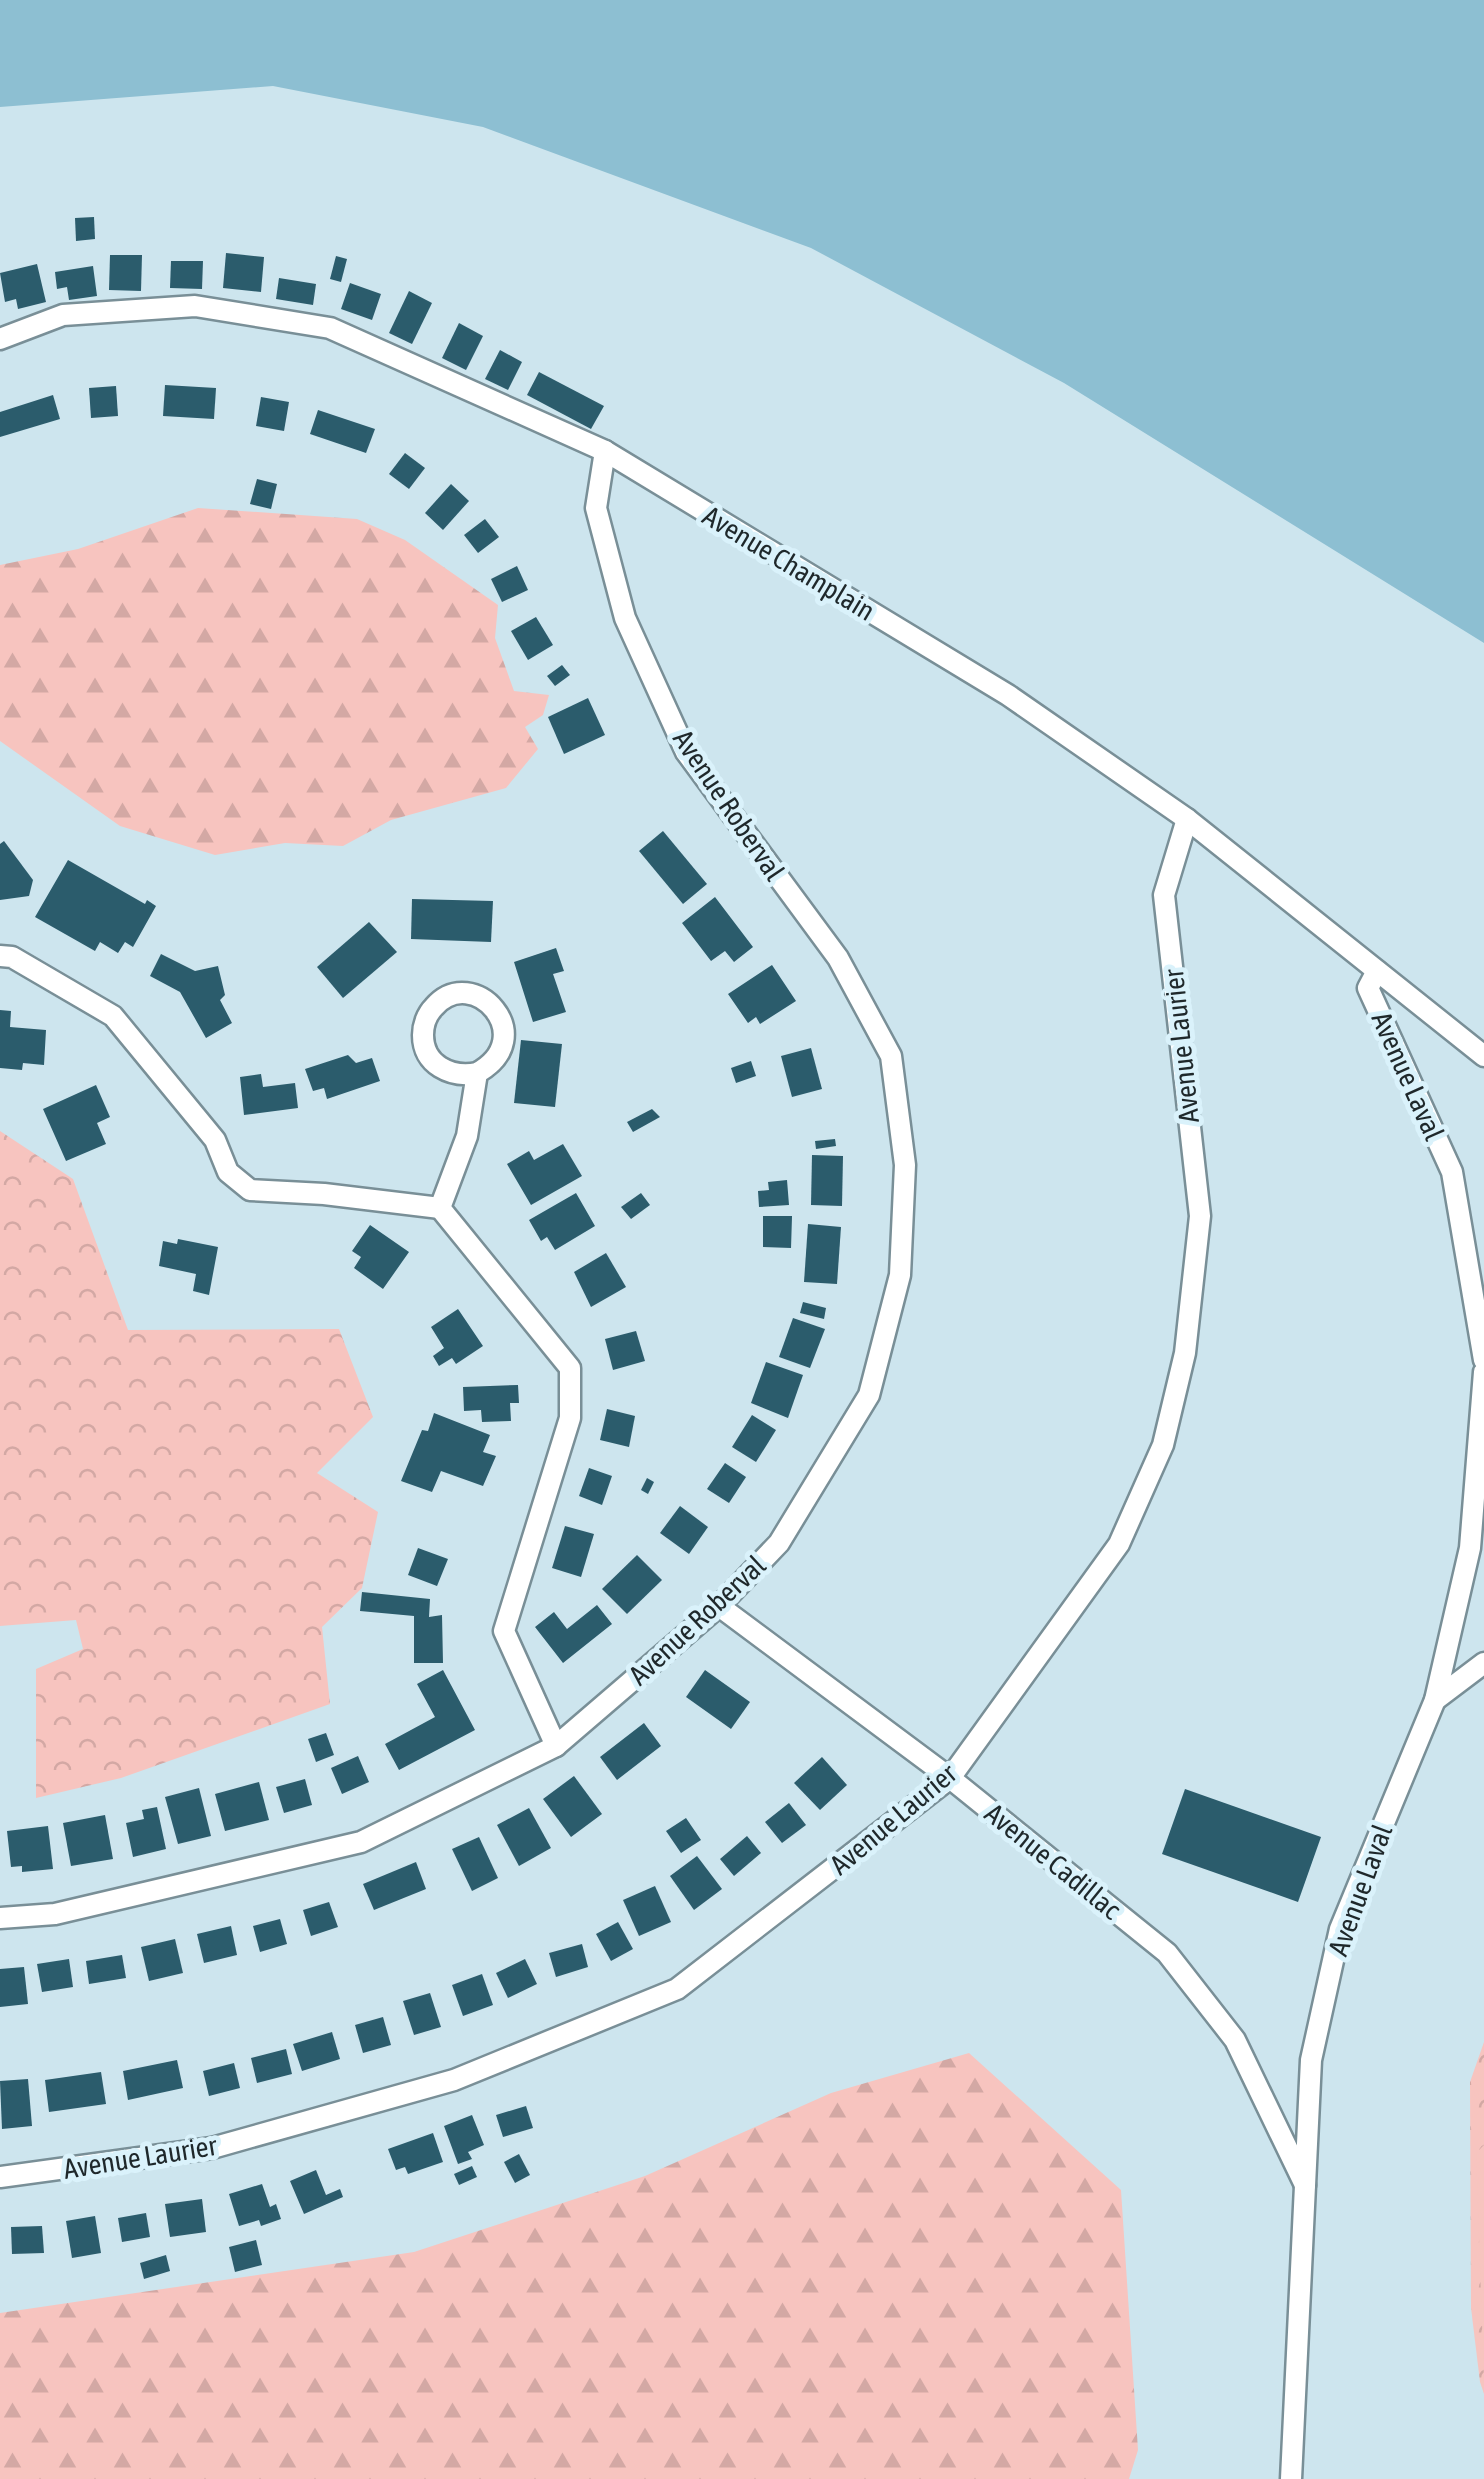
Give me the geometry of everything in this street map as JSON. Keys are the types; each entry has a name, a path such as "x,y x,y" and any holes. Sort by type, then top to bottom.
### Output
{"street":[{"name":"Avenue Champlain","path":"0,339 63,315 195,306 330,328 605,451 1008,696 1186,819 1484,1056"},
{"name":"Avenue Roberval","path":"0,1918 55,1914 361,1842 556,1746 719,1606 780,1543 870,1394 900,1275 905,1164 891,1056 838,958 686,752 625,618 596,508 605,451"},
{"name":"Avenue Laurier","path":"0,2178 212,2148 454,2080 678,1989 950,1778 1120,1544 1163,1444 1186,1353 1200,1216 1164,895 1186,819"},
{"path":"0,956 12,957 113,1016 214,1140 228,1172 250,1190 440,1208 570,1368 570,1418 504,1631 556,1746"},
{"name":"Avenue Laval","path":"1377,972 1368,988 1452,1172 1484,1360"},
{"path":"440,1208 467,1136 478,1073 497,1058 502,1047 503,1023 498,1012 478,996 449,997 432,1008 427,1017 423,1040 427,1052 433,1062 454,1074 478,1073"},
{"name":"Avenue Laval","path":"1291,2479 1311,2060 1340,1929 1435,1700 1470,1548 1484,1372"},
{"name":"Avenue Cadillac","path":"719,1606 950,1778 1167,1953 1235,2040 1306,2186"},
{"path":"1435,1700 1484,1663"}],"green space":[{"path":"198,508 357,519 405,540 498,605 495,638 514,691 549,695 543,715 525,727 538,749 506,788 391,820 343,846 285,843 215,855 120,826 0,741 0,565 78,549"},
{"path":"0,1131 73,1179 128,1330 339,1329 373,1417 317,1473 378,1512 362,1588 322,1627 330,1704 121,1778 36,1798 36,1669 83,1649 76,1620 0,1626"},
{"path":"1484,2042 1484,2394 1471,2308 1470,2082"},
{"path":"969,2053 1121,2190 1138,2450 1129,2479 0,2479 0,2313 414,2252 645,2176 831,2093"},
{"path":"1484,2145 1484,2381 1476,2153"}],"water":[{"path":"0,0 1484,0 1484,643 1064,383 811,248 483,127 273,86 0,107"}],"building":[{"path":"94,217 95,239 76,241 75,218"},
{"path":"226,253 264,257 261,292 223,288"},
{"path":"110,255 142,255 141,291 109,290"},
{"path":"336,256 347,259 341,282 330,279"},
{"path":"171,261 203,261 202,289 170,288"},
{"path":"37,264 46,302 18,309 16,299 5,302 0,273"},
{"path":"93,266 97,296 69,300 67,287 57,289 55,272"},
{"path":"279,278 316,284 313,305 276,299"},
{"path":"350,283 381,294 372,320 341,309"},
{"path":"409,291 432,303 412,344 389,333"},
{"path":"459,323 483,336 466,370 442,358"},
{"path":"500,350 522,362 508,390 485,379"},
{"path":"539,372 604,406 591,429 527,395"},
{"path":"165,385 216,388 214,419 163,416"},
{"path":"116,386 118,416 91,418 89,388"},
{"path":"53,395 60,419 0,437 0,412"},
{"path":"261,397 289,402 284,431 256,426"},
{"path":"318,410 375,429 366,453 310,434"},
{"path":"405,453 425,468 409,489 389,474"},
{"path":"257,479 277,484 271,509 250,504"},
{"path":"451,484 469,501 443,530 425,513"},
{"path":"485,519 499,537 478,553 464,535"},
{"path":"517,566 528,590 502,602 491,579"},
{"path":"536,617 553,645 528,660 511,631"},
{"path":"562,665 570,675 555,686 547,676"},
{"path":"588,698 605,735 564,754 548,717"},
{"path":"663,831 707,884 683,904 639,851"},
{"path":"4,841 33,880 29,896 0,900 0,844"},
{"path":"68,860 145,904 147,900 156,906 133,947 125,942 118,953 100,942 95,951 35,917"},
{"path":"715,897 753,947 734,962 725,951 711,961 682,923"},
{"path":"412,899 493,901 491,942 411,939"},
{"path":"369,922 397,952 343,998 317,967"},
{"path":"556,948 564,971 553,974 566,1012 533,1022 514,962"},
{"path":"161,954 195,971 218,966 225,995 220,1000 232,1023 206,1038 180,992 150,976"},
{"path":"772,965 796,1001 760,1024 756,1017 748,1023 728,994"},
{"path":"0,1010 11,1011 10,1027 46,1030 44,1065 23,1063 22,1070 0,1068"},
{"path":"521,1040 562,1044 555,1107 514,1103"},
{"path":"811,1048 822,1089 792,1097 781,1056"},
{"path":"348,1055 356,1063 372,1058 380,1081 327,1099 324,1088 313,1091 305,1069"},
{"path":"751,1061 756,1076 736,1083 731,1068"},
{"path":"261,1074 263,1087 295,1083 298,1108 244,1115 240,1077"},
{"path":"96,1085 110,1117 97,1123 106,1144 66,1161 43,1109"},
{"path":"652,1109 660,1117 633,1132 627,1122"},
{"path":"835,1139 836,1146 816,1149 815,1141"},
{"path":"563,1144 582,1176 531,1205 507,1164 529,1151 534,1160"},
{"path":"812,1155 843,1156 842,1206 811,1205"},
{"path":"787,1180 789,1205 759,1207 758,1191 769,1190 768,1182"},
{"path":"576,1193 595,1226 555,1250 547,1237 541,1241 529,1220"},
{"path":"641,1193 650,1205 631,1219 621,1207"},
{"path":"763,1216 792,1216 791,1248 763,1247"},
{"path":"808,1224 841,1227 837,1284 804,1282"},
{"path":"370,1225 409,1252 383,1289 354,1268 361,1257 352,1251"},
{"path":"178,1239 218,1247 209,1295 193,1291 196,1274 159,1266 163,1241 177,1244"},
{"path":"606,1253 626,1287 591,1307 574,1272"},
{"path":"803,1302 826,1308 824,1319 800,1313"},
{"path":"458,1309 483,1346 456,1364 452,1358 439,1366 433,1356 444,1348 431,1327"},
{"path":"793,1318 825,1329 810,1368 779,1357"},
{"path":"636,1331 645,1361 613,1370 605,1339"},
{"path":"766,1362 803,1375 788,1418 751,1403"},
{"path":"518,1385 519,1403 510,1403 511,1421 482,1422 481,1410 464,1411 463,1387"},
{"path":"607,1409 635,1416 629,1447 600,1440"},
{"path":"434,1413 490,1435 483,1452 496,1456 483,1486 441,1471 432,1492 401,1481 422,1430 428,1431"},
{"path":"752,1415 776,1430 756,1462 732,1447"},
{"path":"725,1463 746,1477 729,1503 707,1489"},
{"path":"589,1468 612,1476 602,1505 579,1496"},
{"path":"647,1478 654,1482 648,1494 641,1490"},
{"path":"680,1506 708,1527 689,1554 660,1533"},
{"path":"565,1526 594,1534 581,1577 552,1568"},
{"path":"418,1548 448,1559 437,1586 408,1575"},
{"path":"637,1555 662,1580 627,1614 602,1589"},
{"path":"362,1592 430,1599 429,1617 442,1615 443,1663 414,1663 414,1616 360,1611"},
{"path":"597,1605 612,1624 563,1663 535,1627 554,1612 567,1629"},
{"path":"443,1670 475,1730 399,1770 385,1744 435,1717 417,1684"},
{"path":"705,1670 750,1702 731,1729 686,1697"},
{"path":"644,1723 661,1746 617,1780 600,1757"},
{"path":"326,1733 334,1755 316,1762 308,1739"},
{"path":"358,1756 369,1782 342,1794 331,1768"},
{"path":"822,1757 847,1785 820,1810 794,1783"},
{"path":"574,1776 602,1814 571,1837 543,1799"},
{"path":"305,1779 312,1805 284,1813 276,1787"},
{"path":"259,1782 269,1820 225,1831 215,1794"},
{"path":"199,1788 211,1836 178,1844 165,1797"},
{"path":"1185,1789 1321,1837 1298,1902 1162,1854"},
{"path":"789,1803 806,1825 782,1843 765,1822"},
{"path":"157,1807 166,1849 133,1857 126,1823 144,1819 142,1810"},
{"path":"529,1808 551,1848 519,1866 497,1825"},
{"path":"105,1815 113,1859 71,1866 63,1823"},
{"path":"686,1818 701,1840 681,1853 666,1831"},
{"path":"48,1826 53,1869 22,1872 22,1866 11,1867 7,1831"},
{"path":"747,1836 761,1853 734,1876 720,1859"},
{"path":"479,1837 498,1878 472,1891 452,1849"},
{"path":"697,1856 722,1889 694,1910 670,1876"},
{"path":"416,1862 426,1889 374,1910 363,1884"},
{"path":"655,1886 671,1922 639,1936 623,1900"},
{"path":"329,1902 338,1927 311,1936 303,1910"},
{"path":"280,1919 287,1944 260,1952 253,1926"},
{"path":"618,1922 633,1949 611,1961 596,1934"},
{"path":"231,1926 237,1955 204,1963 197,1934"},
{"path":"175,1939 183,1973 149,1981 141,1947"},
{"path":"582,1944 588,1967 556,1977 549,1953"},
{"path":"122,1955 126,1978 89,1984 86,1961"},
{"path":"69,1959 73,1987 42,1992 37,1964"},
{"path":"525,1959 537,1984 508,1998 496,1973"},
{"path":"24,1967 28,2004 0,2007 0,1969"},
{"path":"482,1974 493,2005 463,2016 452,1985"},
{"path":"430,1993 441,2027 414,2035 403,2001"},
{"path":"383,2017 391,2045 363,2053 355,2025"},
{"path":"332,2032 340,2059 302,2071 293,2044"},
{"path":"286,2049 292,2074 257,2083 251,2058"},
{"path":"177,2060 183,2088 128,2100 123,2071"},
{"path":"234,2063 240,2088 209,2096 203,2071"},
{"path":"101,2072 106,2104 49,2112 45,2080"},
{"path":"28,2079 32,2126 2,2129 0,2081"},
{"path":"526,2106 533,2128 503,2137 496,2115"},
{"path":"472,2115 484,2145 468,2152 472,2159 458,2164 444,2126"},
{"path":"433,2133 443,2162 408,2174 405,2167 396,2170 388,2149"},
{"path":"519,2154 530,2175 515,2183 504,2162"},
{"path":"472,2166 477,2177 459,2185 454,2174"},
{"path":"316,2170 326,2195 340,2189 343,2197 304,2214 290,2181"},
{"path":"262,2184 270,2207 276,2204 281,2219 261,2226 259,2220 239,2226 229,2194"},
{"path":"202,2199 206,2232 170,2237 165,2204"},
{"path":"146,2213 150,2237 122,2242 118,2218"},
{"path":"95,2216 101,2253 72,2258 66,2221"},
{"path":"42,2226 44,2253 12,2254 11,2227"},
{"path":"256,2240 262,2265 235,2272 229,2247"},
{"path":"166,2255 170,2271 144,2279 140,2263"}]}
